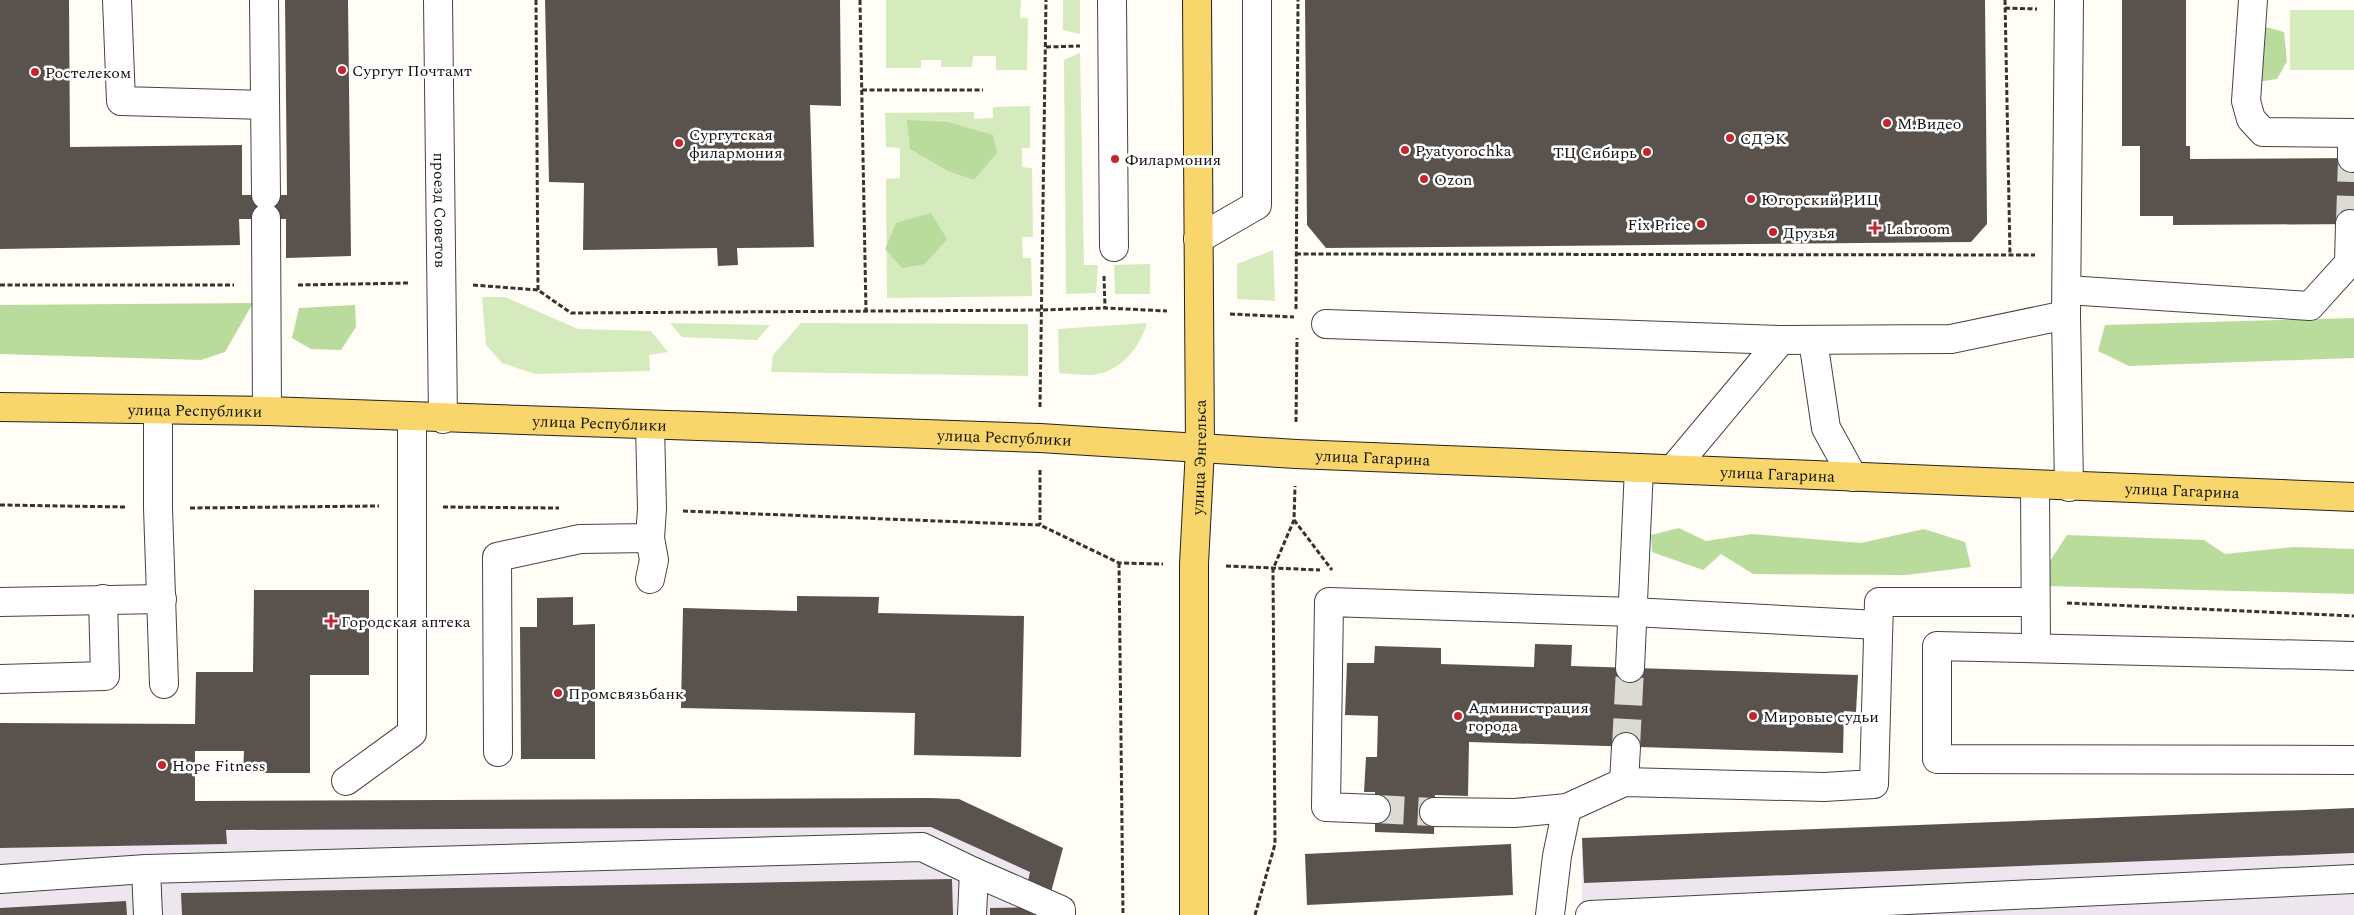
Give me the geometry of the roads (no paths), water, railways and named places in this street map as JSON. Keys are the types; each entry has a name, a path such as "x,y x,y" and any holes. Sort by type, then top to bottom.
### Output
{"main road":[{"name":"улица Энгельса","path":"1194,915 1194,564 1200,449 1197,0"},
{"name":"улица Республики","path":"0,407 267,412 1040,438 1200,449"},
{"name":"улица Гагарина","path":"1200,449 2035,486 2354,497"}],"street":[{"path":"117,0 121,101 265,105"},
{"path":"264,0 267,412"},
{"name":"проезд Советов","path":"438,0 443,419"},
{"path":"1112,0 1114,247"},
{"path":"1198,239 1257,205 1257,0"},
{"path":"2069,0 2066,302 2069,487"},
{"path":"2253,0 2246,101 2251,120 2264,132 2353,141"},
{"path":"1326,324 1781,340 1952,339 2066,302 2310,306 2349,263 2350,224"},
{"path":"1673,469 1781,340"},
{"path":"1813,340 1826,428 1853,477"},
{"path":"158,410 158,508 164,684"},
{"path":"346,781 412,733 412,417"},
{"path":"650,425 652,509 650,538 654,560 650,579"},
{"path":"1630,668 1640,468"},
{"path":"2035,486 2036,647"},
{"path":"498,752 497,557 580,539 650,538"},
{"path":"0,679 105,676 103,599"},
{"path":"0,602 162,599"},
{"path":"1376,809 1326,807 1329,602 1633,612 1878,625"},
{"path":"1434,812 1516,813 1567,808 1624,782 1824,787 1874,784 1879,602 2035,602"},
{"path":"2354,656 1936,646 1937,759 2354,760"},
{"path":"1624,782 1626,747"},
{"path":"1550,915 1557,856 1567,808"},
{"path":"0,879 146,869 922,847 1061,910 1061,915"},
{"path":"146,869 148,915"},
{"path":"972,915 974,872"},
{"path":"1590,915 2354,880"}],"tunnel":[{"path":"2350,224 2352,158"},
{"path":"1626,747 1630,668"},
{"path":"1376,809 1434,812"}],"place":[{"name":"Сургут Почтамт","path":"342,70"},
{"name":"Ростелеком","path":"35,72"},
{"name":"М.Видео","path":"1887,123"},
{"name":"СДЭК","path":"1730,138"},
{"name":"Сургутская филармония","path":"679,143"},
{"name":"Pyatyorochka","path":"1405,150"},
{"name":"ТЦ Сибирь","path":"1647,152"},
{"name":"Филармония","path":"1115,159"},
{"name":"Ozon","path":"1424,179"},
{"name":"Югорский РИЦ","path":"1751,199"},
{"name":"Fix Price","path":"1701,224"},
{"name":"Labroom","path":"1875,228"},
{"name":"Друзья","path":"1773,232"},
{"name":"Городская аптека","path":"331,621"},
{"name":"Промсвязьбанк","path":"558,693"},
{"name":"Администрация города","path":"1458,716"},
{"name":"Мировые судьи","path":"1753,716"},
{"name":"Hope Fitness","path":"162,765"}]}
